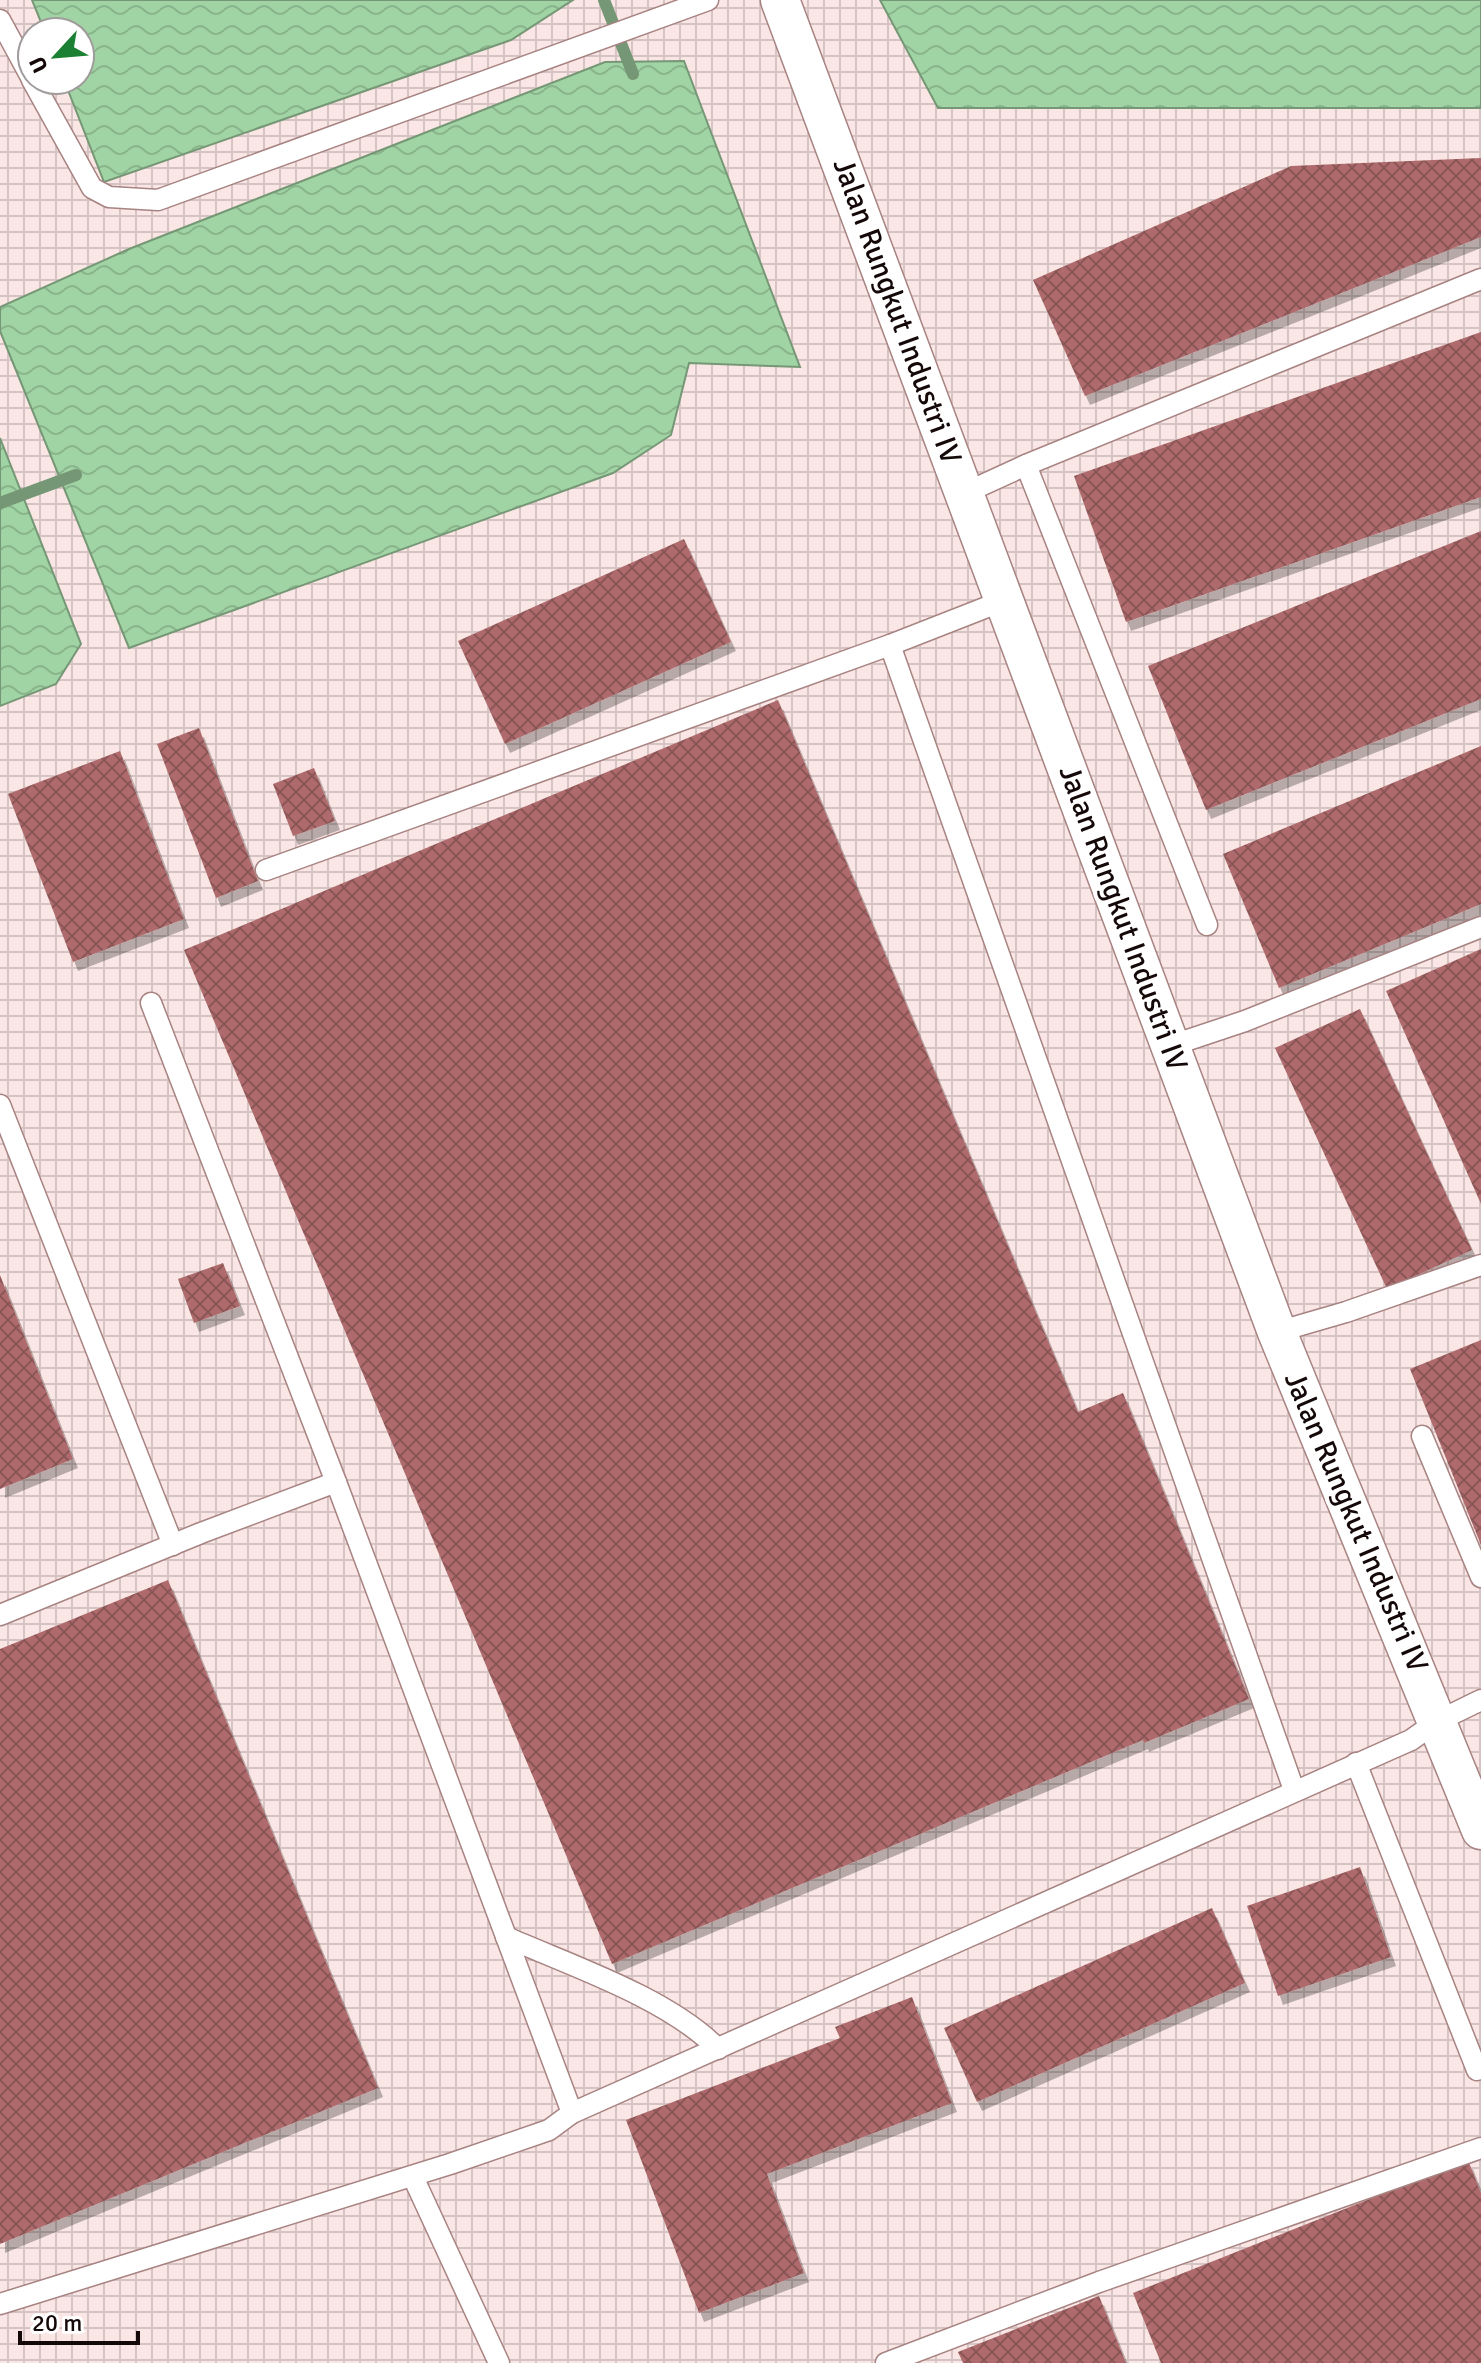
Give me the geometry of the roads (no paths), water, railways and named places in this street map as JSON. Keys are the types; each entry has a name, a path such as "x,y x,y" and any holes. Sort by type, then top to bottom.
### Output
{"street":[{"name":"Jalan Rungkut Industri IV","path":"780,0 1277,1332 1481,1830"}],"lane":[{"path":"41,96 92,188 109,197 158,200 699,3"},
{"path":"0,20 16,50"},
{"path":"965,493 1026,465 1481,279"},
{"path":"1026,465 1207,925"},
{"path":"266,870 890,645 1005,600"},
{"path":"890,645 1294,1790"},
{"path":"1170,1046 1245,1021 1481,927"},
{"path":"151,1003 336,1482 572,2113"},
{"path":"0,1105 173,1545"},
{"path":"1277,1332 1346,1312 1481,1265"},
{"path":"1422,1436 1481,1577"},
{"path":"0,1615 336,1482"},
{"path":"0,2304 413,2177 549,2130 572,2113 1411,1740 1438,1721 1481,1700"},
{"path":"1356,1763 1477,2070"},
{"path":"506,1937 672,2013 705,2035 718,2049"},
{"path":"886,2363 1099,2282 1481,2148"},
{"path":"413,2177 499,2363"}],"water":[{"path":"32,0 573,0 511,40 104,182 70,96 96,96 96,16 38,16"},
{"path":"880,0 1481,0 1481,108 938,108"},
{"path":"684,61 800,367 689,363 671,435 613,473 129,648 0,331 0,307 129,249 605,62"},
{"path":"0,438 81,644 56,684 0,706"}],"waterway":[{"path":"604,0 633,74"},
{"path":"0,503 76,475"}]}
